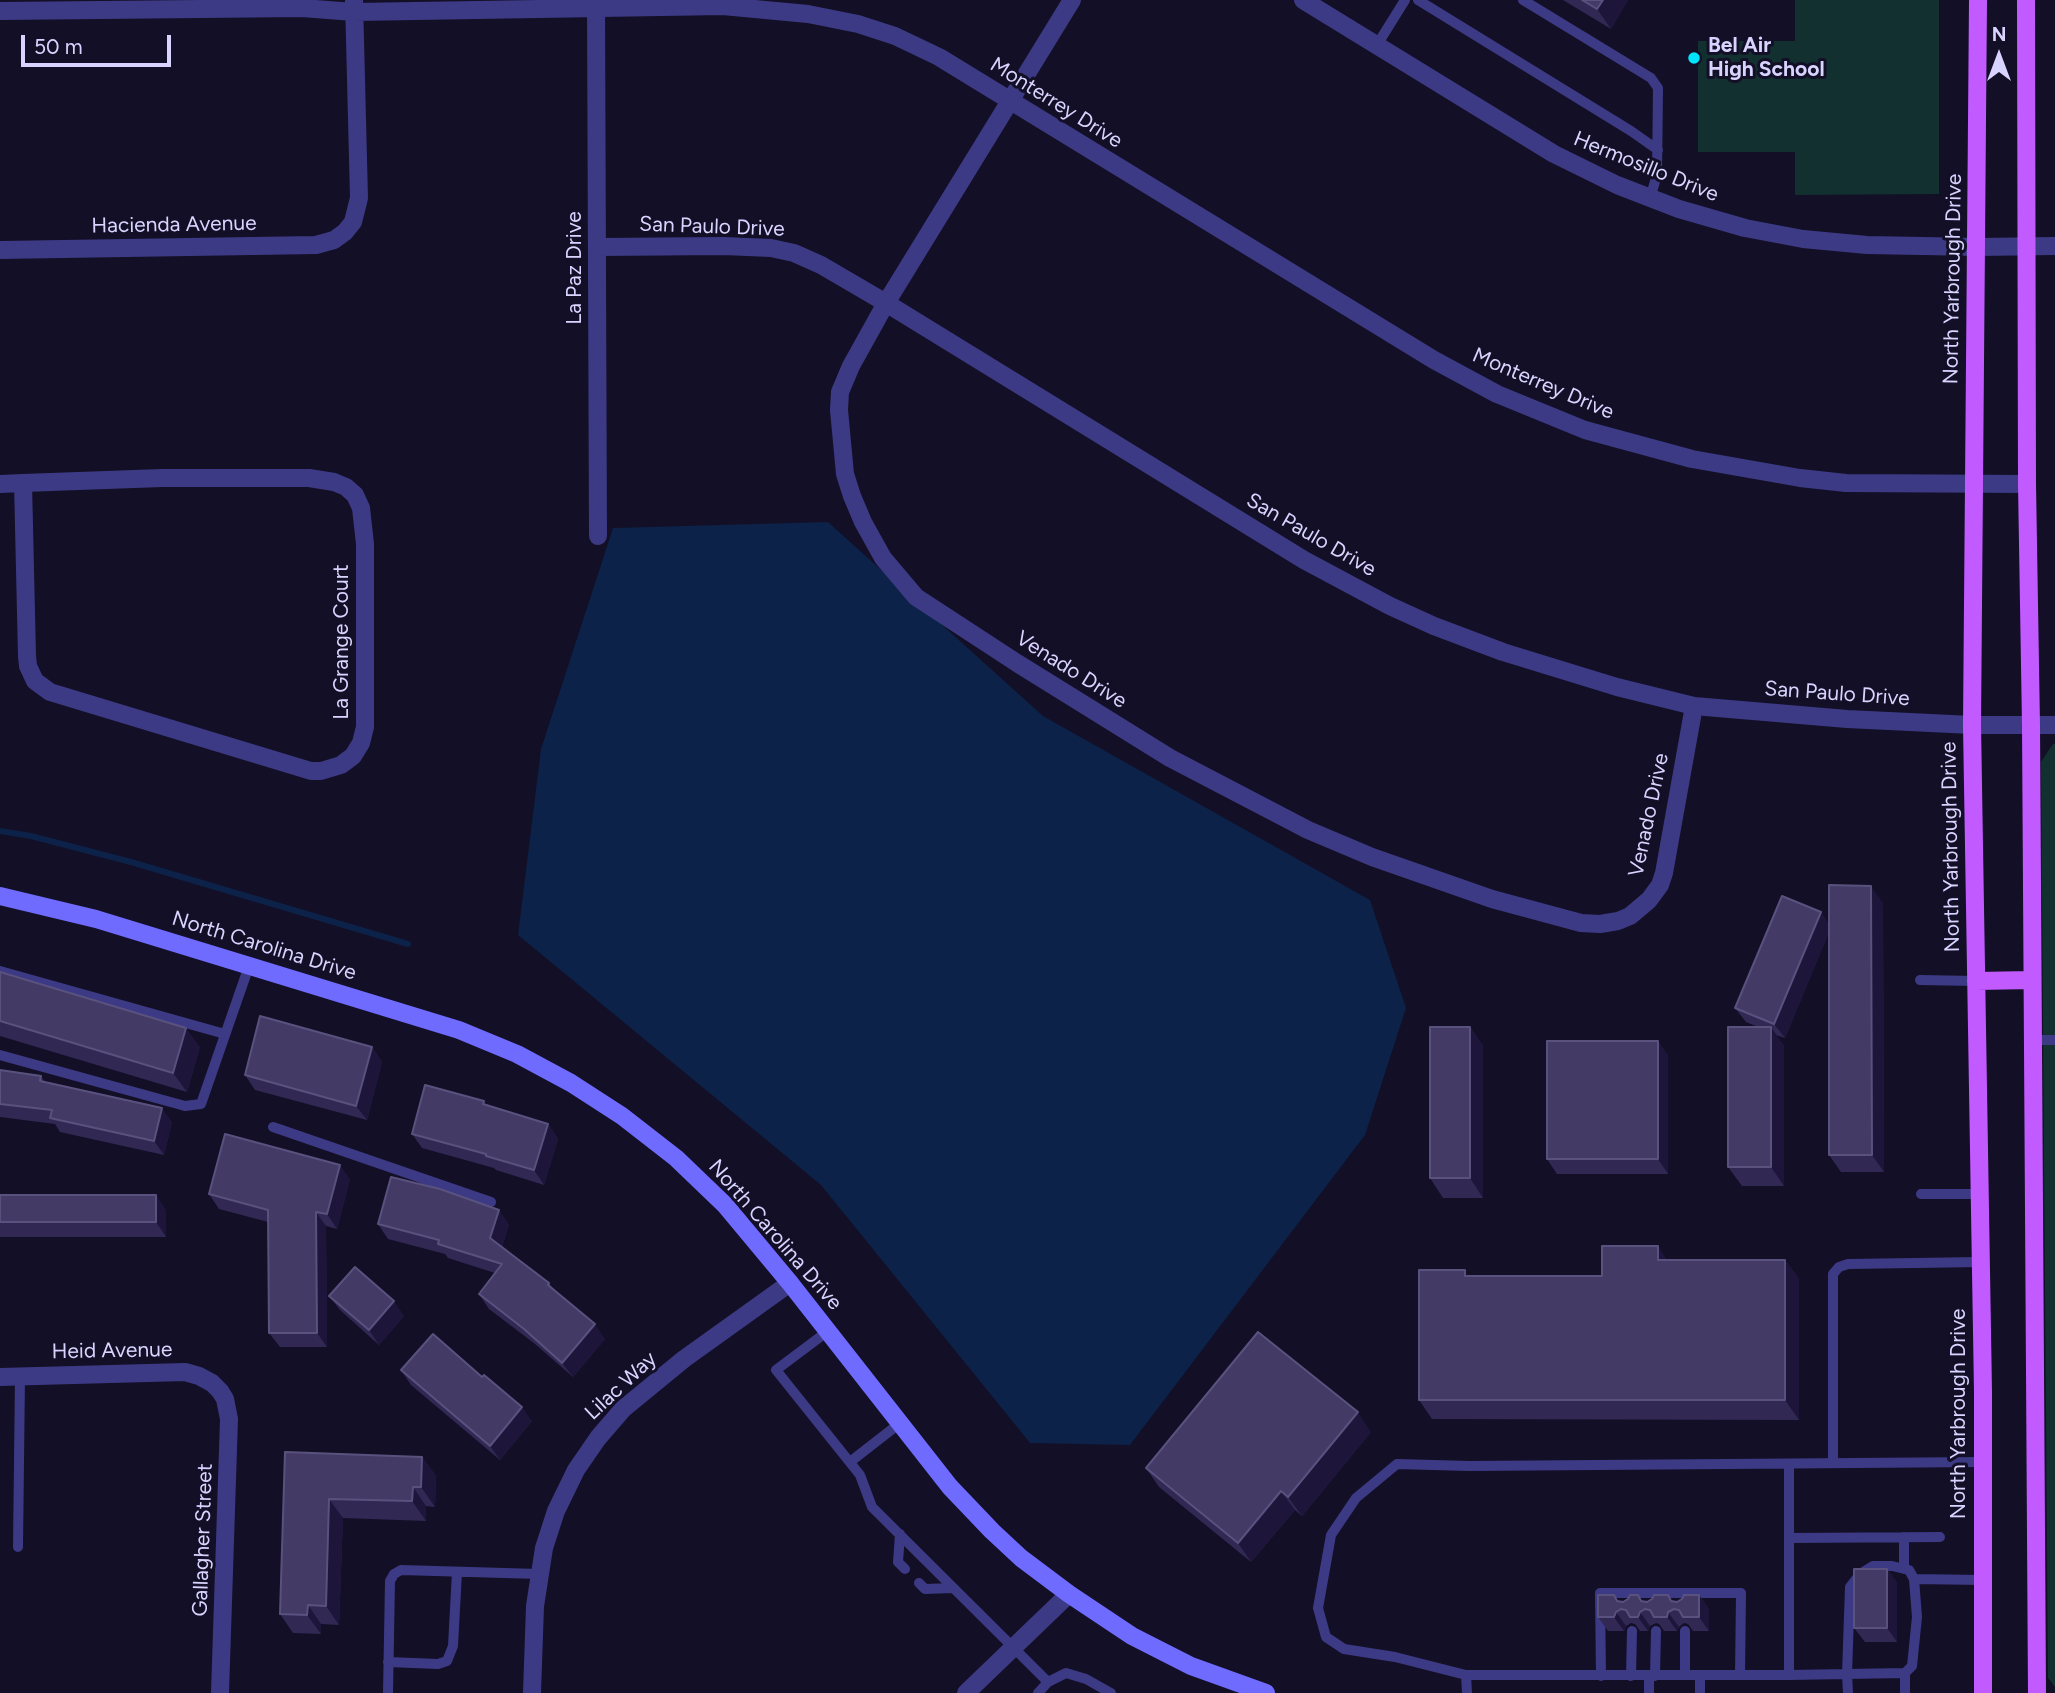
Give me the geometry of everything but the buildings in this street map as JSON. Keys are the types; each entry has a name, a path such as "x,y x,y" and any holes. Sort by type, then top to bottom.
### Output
{"main road":[{"name":"North Yarbrough Drive","path":"1978,0 1972,724 1981,1262 1983,1693"},
{"path":"2026,0 2027,484 2037,1693"},
{"name":"North Carolina Drive","path":"0,896 96,919 459,1030 517,1054 572,1083 622,1116 676,1158 725,1205 790,1283 950,1487 992,1531 1069,1594 1143,1642 1191,1666 1262,1692"},
{"path":"1976,981 2032,980"}],"street":[{"name":"Venado Drive","path":"1072,0 886,303 850,366 840,392 845,474 863,522 883,558 916,597 1170,758 1308,830 1372,857 1492,899 1581,923 1618,921 1640,909 1660,885 1695,706"},
{"name":"Hermosillo Drive","path":"1303,0 1554,154 1679,209 1745,228 1802,239 1867,245 2055,246"},
{"name":"Monterrey Drive","path":"0,11 596,4 769,9 858,24 895,36 939,57 1434,360 1497,394 1586,430 1692,459 1788,476 1846,483 2027,484"},
{"name":"La Paz Drive","path":"596,4 598,536"},
{"name":"Hacienda Avenue","path":"0,250 316,245 334,240 353,222 359,198 354,6"},
{"name":"San Paulo Drive","path":"597,247 771,248 794,253 821,265 1304,560 1390,606 1503,652 1617,687 1695,706 1847,719 2055,725"},
{"name":"La Grange Court","path":"0,484 162,478 309,478 346,487 355,495 362,508 365,544 365,727 361,743 353,756 336,768 311,771 50,692 36,681 28,666 27,656 23,484"},
{"name":"Lilac Way","path":"532,1693 535,1606 544,1548 556,1511 576,1470 598,1438 623,1409 684,1359 790,1283"},
{"name":"Heid Avenue","path":"0,1377 185,1372 212,1383 219,1391"},
{"name":"Gallagher Street","path":"219,1391 225,1399 229,1419 220,1693"},
{"path":"966,1693 1069,1594"}],"lane":[{"path":"1377,45 1405,0"},
{"path":"1418,0 1658,150"},
{"path":"1523,0 1651,78 1658,88 1660,99 1657,175 1650,198"},
{"path":"0,1055 185,1106 201,1104 249,966"},
{"path":"0,971 226,1034"},
{"path":"1920,980 1976,981"},
{"path":"2032,1041 2055,1041"},
{"path":"273,1127 491,1202"},
{"path":"1921,1194 1980,1194"},
{"path":"1833,1463 1833,1274 1839,1267 1847,1264 1981,1262"},
{"path":"828,1331 776,1370 860,1475 873,1507 1048,1682"},
{"path":"18,1547 20,1376"},
{"path":"850,1462 900,1423"},
{"path":"1848,1693 1847,1674 1850,1587 1860,1573 1873,1566 1909,1570 1914,1578 1917,1618 1912,1666 1905,1673 1847,1674 1790,1675 1652,1676 1466,1675 1395,1657 1344,1649 1326,1637 1318,1608 1331,1535 1356,1498 1396,1464 1469,1466 1982,1462"},
{"path":"1789,1464 1790,1675"},
{"path":"900,1534 898,1562 905,1569"},
{"path":"1789,1538 1940,1536"},
{"path":"1903,1569 1904,1537"},
{"path":"388,1693 390,1581 394,1574 401,1570 539,1574"},
{"path":"388,1662 438,1664 447,1661 453,1646 457,1572"},
{"path":"1914,1578 1983,1580"},
{"path":"919,1584 925,1589 953,1588"},
{"path":"1601,1676 1600,1594 1686,1597 1741,1593 1740,1675"},
{"path":"1685,1631 1685,1675"},
{"path":"1631,1676 1632,1632"},
{"path":"1649,1693 1656,1632"},
{"path":"1038,1693 1048,1682 1066,1673 1086,1679 1111,1693"},
{"path":"1905,1673 1905,1693"},
{"path":"1466,1675 1466,1693"},
{"path":"1700,1675 1700,1693"}],"green space":[{"path":"1795,0 1939,0 1939,194 1795,195 1795,152 1698,152 1698,41 1795,41"},
{"path":"2053,744 2055,1687 2048,1678 2041,762"}],"water":[{"path":"828,522 1043,716 1370,900 1406,1008 1365,1135 1130,1445 1030,1443 821,1185 518,935 541,749 613,528"}],"waterway":[{"path":"0,831 31,836 131,862 408,944"}],"place":[{"name":"Bel Air High School","path":"1694,58"}]}
